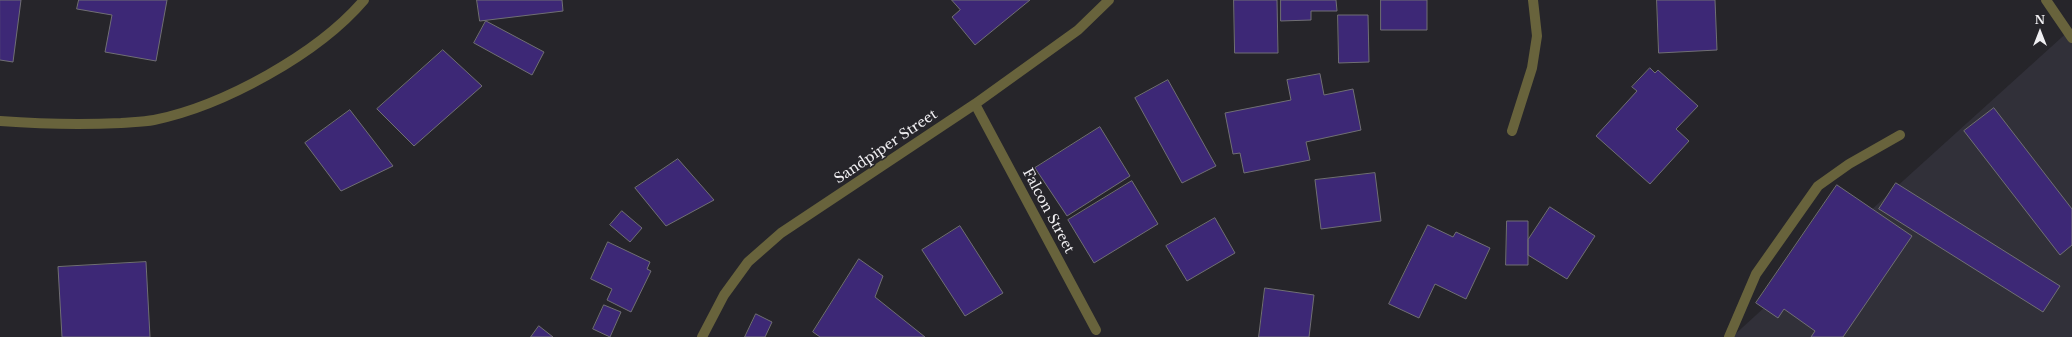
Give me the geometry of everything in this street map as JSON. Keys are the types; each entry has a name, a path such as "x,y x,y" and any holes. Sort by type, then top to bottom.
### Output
{"street":[{"path":"0,121 39,124 97,124 153,120 193,110 235,91 318,42 364,0"},
{"name":"Sandpiper Street","path":"702,337 724,295 748,262 781,233 975,104 1078,30 1109,0"},
{"path":"1512,131 1532,68 1537,36 1532,0"},
{"path":"2046,0 2072,38"},
{"name":"Falcon Street","path":"975,104 1096,330"},
{"path":"1729,337 1756,274 1818,186 1849,164 1900,134"}],"shaded area":[{"path":"2072,28 2072,337 1732,337 1904,180"}],"building":[{"path":"0,0 21,0 13,62 0,60"},
{"path":"79,0 167,0 156,61 105,52 112,15 77,9"},
{"path":"477,0 562,0 563,11 480,21"},
{"path":"952,0 1030,0 975,45 952,17 960,10"},
{"path":"1234,0 1277,0 1278,53 1235,53"},
{"path":"1281,0 1336,0 1337,11 1311,11 1311,20 1281,21"},
{"path":"1381,0 1427,0 1427,30 1381,30"},
{"path":"1657,0 1715,0 1717,50 1659,53"},
{"path":"1338,15 1368,15 1369,62 1339,63"},
{"path":"486,21 544,52 532,75 474,43"},
{"path":"443,50 482,86 414,146 377,109"},
{"path":"1650,68 1655,73 1658,70 1698,106 1676,129 1689,141 1650,184 1596,136 1637,91 1632,87"},
{"path":"1320,74 1324,95 1353,89 1361,130 1306,142 1310,160 1244,173 1240,153 1233,154 1225,113 1291,100 1287,80"},
{"path":"1168,80 1216,166 1182,183 1135,98"},
{"path":"1994,108 2072,209 2072,245 2060,255 1964,131"},
{"path":"350,110 393,166 341,191 305,143"},
{"path":"1100,127 1130,176 1067,216 1035,168"},
{"path":"678,159 714,200 666,226 635,188"},
{"path":"1375,173 1381,221 1321,229 1315,180"},
{"path":"1132,181 1158,224 1094,263 1068,220"},
{"path":"1896,183 2060,286 2043,312 1879,209"},
{"path":"1837,185 1912,236 1843,337 1811,337 1815,331 1784,309 1778,318 1756,303"},
{"path":"1550,207 1595,236 1567,279 1528,255 1528,240"},
{"path":"622,211 642,228 630,242 610,225"},
{"path":"1215,218 1235,253 1187,281 1166,246"},
{"path":"1507,221 1528,221 1528,265 1506,265"},
{"path":"1428,225 1453,237 1456,232 1490,248 1466,299 1435,284 1419,318 1389,304"},
{"path":"960,226 1003,293 965,316 922,250"},
{"path":"608,242 650,262 647,269 651,271 631,312 607,300 612,289 591,279"},
{"path":"859,259 883,276 875,297 925,337 820,337 813,332"},
{"path":"146,262 150,337 62,337 58,267"},
{"path":"1265,288 1314,295 1309,337 1259,337"},
{"path":"604,305 621,312 610,337 593,329"},
{"path":"756,314 772,322 765,337 745,337"},
{"path":"539,326 553,337 531,337"}]}
